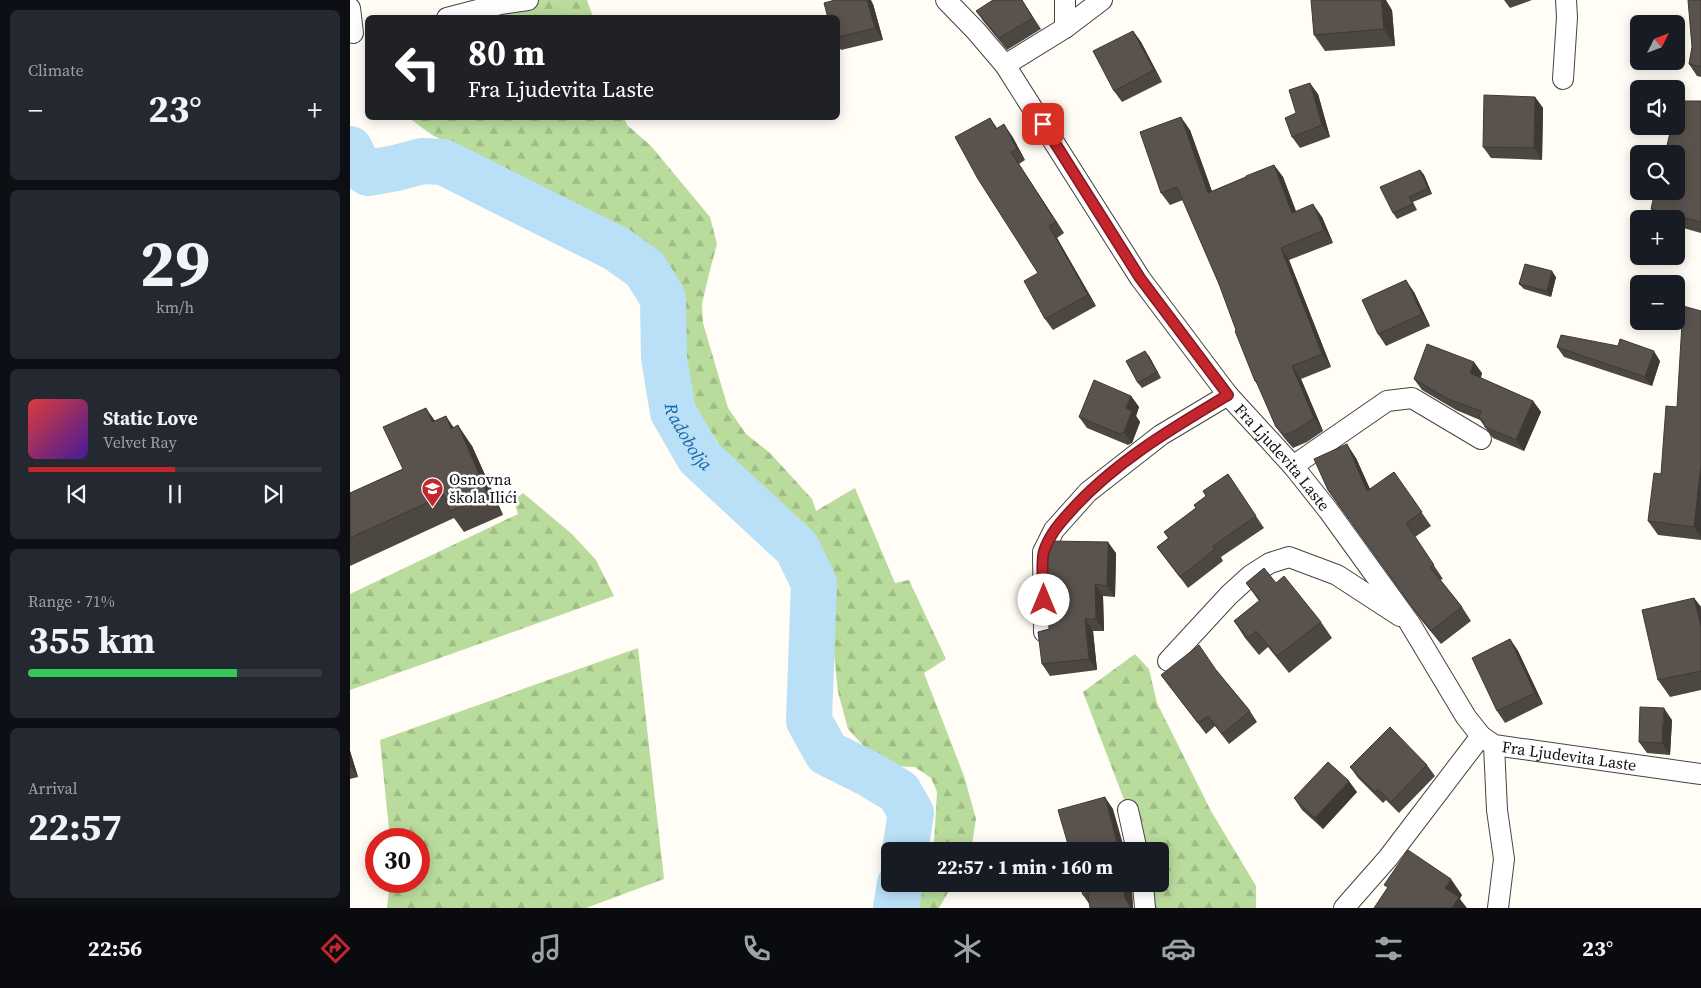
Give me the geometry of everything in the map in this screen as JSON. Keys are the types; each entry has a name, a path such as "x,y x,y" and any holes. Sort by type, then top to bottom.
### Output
{"street":[{"path":"458,15 500,4 528,0"},
{"name":"Fra Ljudevita Laste","path":"946,0 1005,65 1140,278 1228,395 1293,466 1328,510 1409,622 1466,717 1488,740 1701,774"},
{"path":"1065,0 1065,28"},
{"path":"1005,65 1065,28 1102,0"},
{"path":"1563,79 1567,17 1566,0"},
{"path":"350,8 357,33"},
{"path":"1044,632 1043,552 1054,530 1088,492 1154,440 1228,395"},
{"path":"1293,466 1388,401 1412,398 1481,439"},
{"path":"1168,661 1250,575 1270,563 1289,557 1337,575 1409,622"},
{"path":"1344,908 1488,740"},
{"path":"1488,740 1504,859 1498,908"},
{"path":"1128,810 1135,842"},
{"path":"1144,892 1145,908"}],"green space":[{"path":"528,0 587,0 592,15 460,15"},
{"path":"412,120 625,120 627,125 651,146 710,217 717,244 702,304 703,323 728,408 746,434 770,453 812,499 816,511 855,488 895,583 909,580 946,659 924,673 964,776 976,819 972,842 934,842 937,792 931,778 915,767 893,766 871,754 848,729 838,692 825,568 808,527 722,449 694,406 679,350 680,307 646,249 567,202 432,135"},
{"path":"523,493 572,534 596,560 614,596 350,690 350,594 518,514 514,500"},
{"path":"638,648 664,879 586,908 387,908 389,893 430,893 430,828 389,828 380,740"},
{"path":"1135,654 1149,669 1157,703 1211,811 1256,886 1256,908 1145,908 1144,892 1169,892 1169,842 1135,842 1128,810 1083,692"},
{"path":"917,892 948,892 939,908 910,908"}],"building":[{"path":"835,0 867,0 875,28 840,37 840,15 827,15 824,3"},
{"path":"993,0 1022,0 1033,18 999,38 976,11"},
{"path":"1311,0 1381,0 1384,29 1314,35"},
{"path":"1688,0 1701,0 1701,67 1689,64 1692,47"},
{"path":"1133,31 1154,70 1114,91 1093,51"},
{"path":"1310,83 1322,125 1292,137 1285,118 1296,113 1289,90"},
{"path":"1484,95 1535,97 1534,148 1483,147"},
{"path":"1685,101 1701,101 1701,222 1685,218 1685,210 1651,209 1653,200 1685,200 1685,145 1667,145 1670,135 1685,135"},
{"path":"1181,117 1208,193 1274,165 1292,213 1313,204 1324,230 1281,248 1322,354 1292,366 1314,418 1298,429 1284,435 1276,427 1255,381 1219,284 1177,187 1161,193 1140,132"},
{"path":"990,118 996,129 1004,124 1017,149 1011,152 1056,222 1049,226 1088,295 1045,319 1024,281 1038,273 978,179 955,137"},
{"path":"1420,170 1428,188 1409,197 1413,204 1393,213 1380,187"},
{"path":"1525,264 1552,271 1547,291 1519,284"},
{"path":"1406,280 1422,314 1378,334 1362,300"},
{"path":"1685,307 1701,311 1701,465 1694,527 1648,521 1654,473 1661,474 1666,406 1677,407 1682,330 1685,330"},
{"path":"1561,335 1618,346 1620,339 1654,351 1645,377 1557,347"},
{"path":"1427,344 1474,362 1470,373 1533,401 1516,440 1485,427 1479,417 1481,411 1448,399 1414,379"},
{"path":"1145,351 1157,372 1138,383 1126,361"},
{"path":"1094,380 1131,396 1126,408 1132,411 1124,432 1120,434 1079,417"},
{"path":"426,408 432,422 446,416 451,429 458,425 488,495 450,511 444,495 350,538 350,493 403,469 383,427"},
{"path":"1347,444 1367,491 1394,472 1422,512 1406,523 1434,565 1430,567 1462,607 1431,631 1328,490 1314,459"},
{"path":"1228,474 1256,516 1213,546 1215,549 1180,577 1157,547 1169,538 1164,532 1196,508 1194,505 1206,496 1203,491"},
{"path":"1049,541 1108,542 1107,586 1095,584 1096,619 1085,619 1089,659 1042,664 1038,632 1049,629 1047,582"},
{"path":"1264,568 1276,583 1284,576 1321,622 1277,656 1256,631 1248,638 1234,621 1260,600 1246,583"},
{"path":"1694,598 1701,626 1701,671 1658,680 1642,610"},
{"path":"1510,639 1535,693 1497,711 1472,658"},
{"path":"1199,645 1216,670 1250,711 1222,734 1208,716 1198,723 1161,675"},
{"path":"1640,707 1664,708 1662,743 1639,742"},
{"path":"1390,727 1427,765 1391,802 1378,789 1375,792 1350,767"},
{"path":"1328,762 1349,781 1315,818 1294,798"},
{"path":"1105,797 1117,842 1067,842 1058,810"},
{"path":"1408,850 1451,879 1445,888 1459,897 1452,908 1374,908 1388,887 1384,885"},
{"path":"1082,892 1125,892 1125,898 1130,908 1090,908 1088,894 1083,895"}],"waterway":[{"name":"Radobolja","path":"350,149 357,165 368,173 422,161 443,162 617,249 645,269 663,298 664,358 673,412 699,457 797,548 814,583 809,721 827,753 871,775 899,792 911,813 906,842"},
{"name":"Radobolja","path":"896,908 899,892"}],"place":[{"name":"Osnovna škola Ilići","path":"433,507"}],"route":[{"path":"1043,124 1140,278 1228,395 1161,435 1088,492 1076,504 1054,530 1043,552 1044,600"}]}
